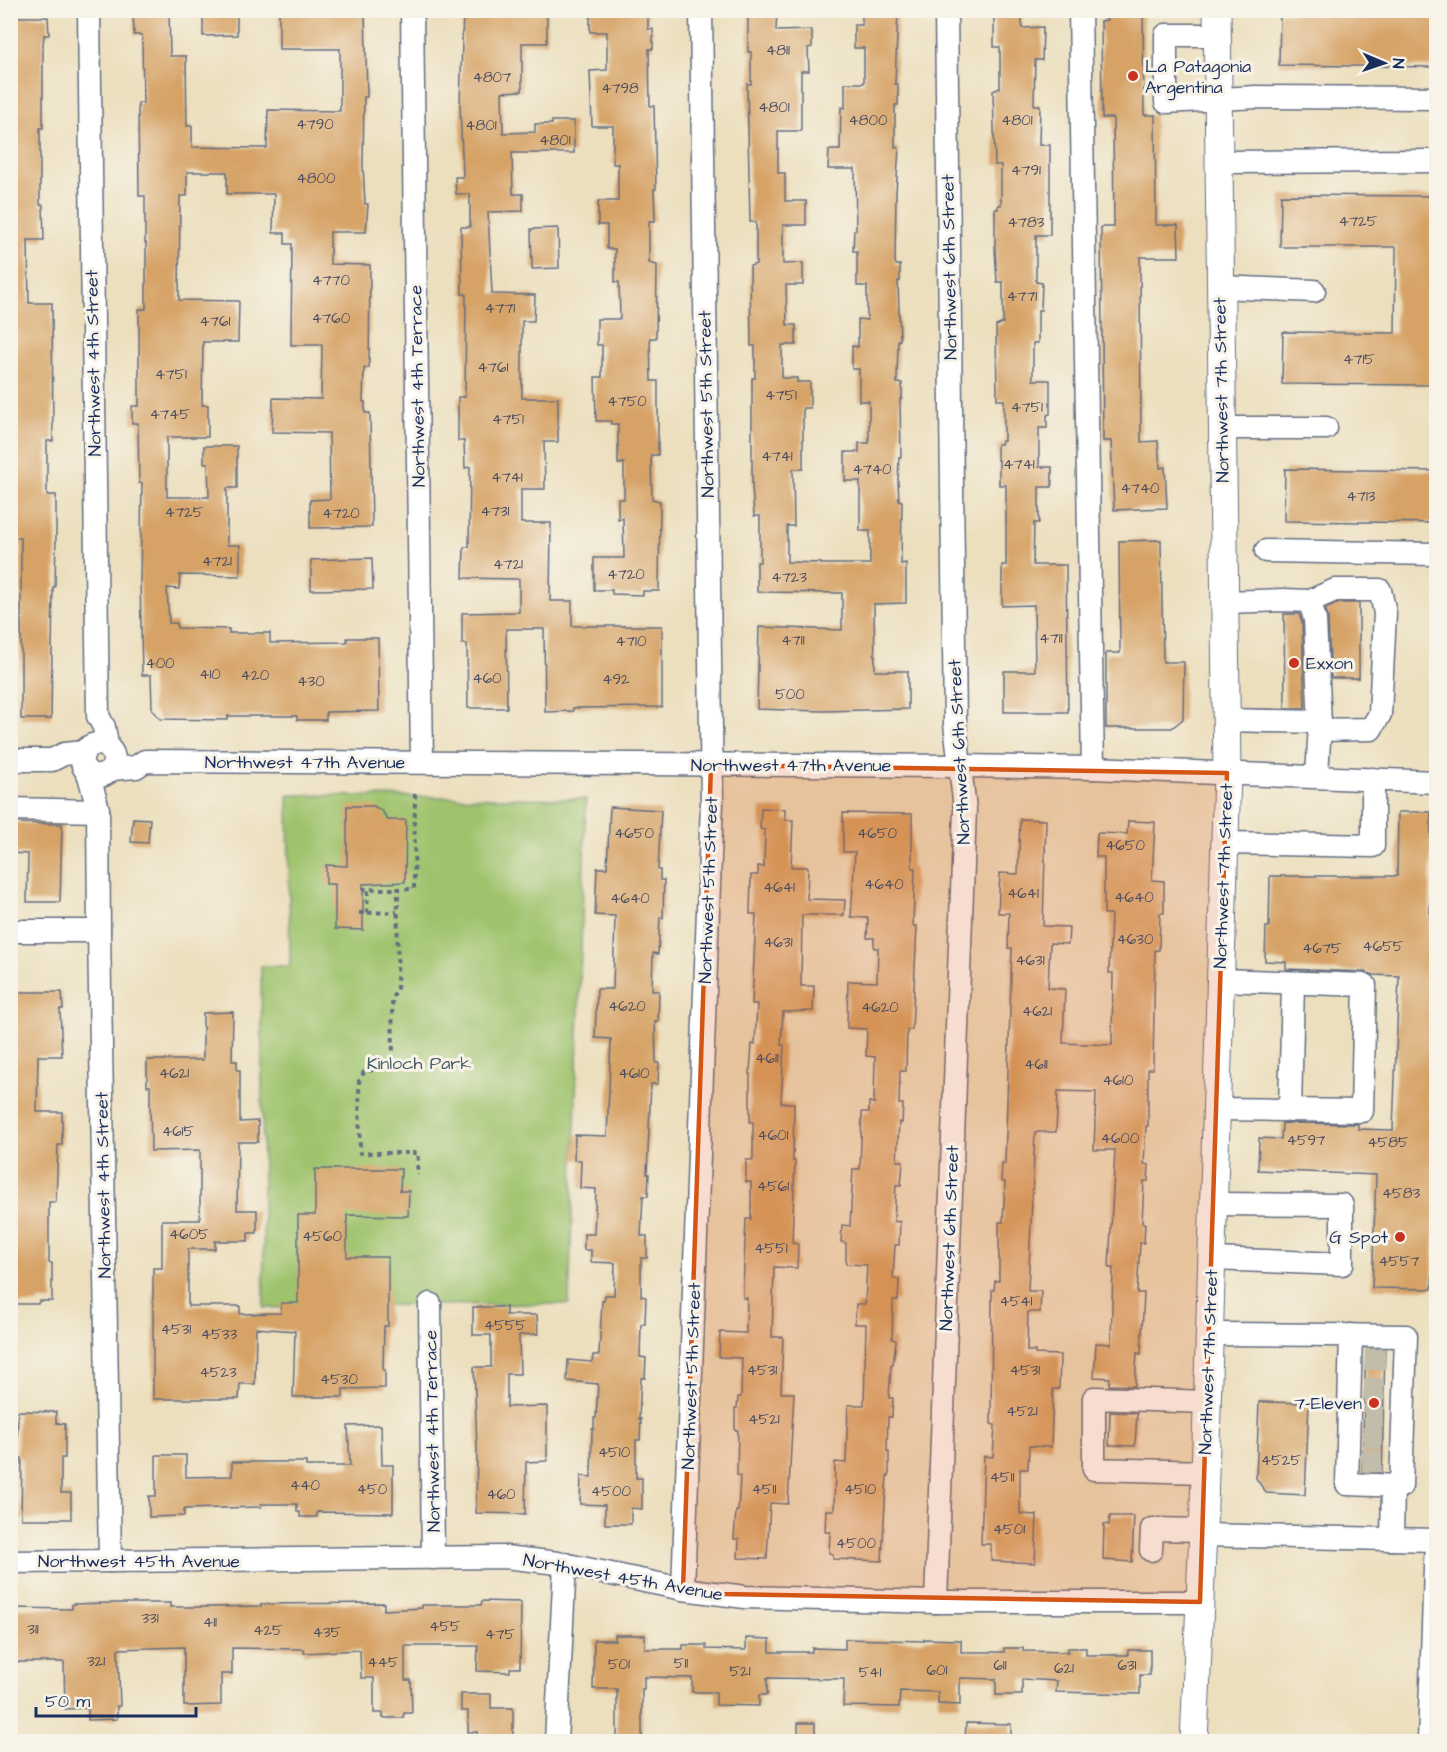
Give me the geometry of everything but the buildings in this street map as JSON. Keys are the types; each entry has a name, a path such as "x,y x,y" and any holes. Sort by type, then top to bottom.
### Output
{"main road":[{"name":"Northwest 7th Street","path":"1194,1742 1203,1533 1227,772 1217,23"}],"street":[{"name":"Northwest 4th Street","path":"89,10 98,716 93,723 98,759 109,787 98,810 110,1561"},
{"name":"Northwest 4th Terrace","path":"412,10 422,762"},
{"name":"Northwest 5th Street","path":"683,1589 711,765 701,10"},
{"name":"Northwest 6th Street","path":"936,1602 965,809 955,724 946,10"},
{"path":"1080,10 1093,768"},
{"path":"1217,23 1166,35 1166,102 1256,97 1437,98"},
{"path":"1218,162 1437,161"},
{"path":"1219,287 1314,291"},
{"path":"1222,428 1326,428"},
{"path":"1266,551 1437,554"},
{"path":"1225,602 1283,600 1310,602 1335,590 1380,590 1385,614 1380,714 1371,729 1226,720"},
{"path":"1310,602 1315,620 1319,726 1317,776"},
{"name":"Northwest 47th Avenue","path":"10,760 52,760 71,769 128,751 145,761 1093,768 1437,782"},
{"path":"1224,843 1373,846 1373,779"},
{"path":"10,809 98,810"},
{"path":"10,931 99,931"},
{"path":"1216,1109 1362,1111 1365,985 1220,980"},
{"path":"1290,1111 1293,983"},
{"path":"1211,1259 1342,1264 1342,1205 1213,1204"},
{"name":"Northwest 4th Terrace","path":"430,1304 433,1558"},
{"path":"1209,1334 1406,1336 1376,1360"},
{"path":"1352,1335 1376,1360 1376,1389 1373,1461 1347,1484 1401,1486 1373,1461 1376,1360"},
{"path":"1205,1472 1094,1469 1094,1398 1207,1402"},
{"path":"1392,1485 1392,1539"},
{"path":"1151,1550 1152,1529 1203,1533 1436,1540 1429,1742"},
{"name":"Northwest 45th Avenue","path":"10,1562 506,1557 565,1564 683,1589 745,1597 936,1602 1200,1602"},
{"path":"556,1742 565,1564"}],"path":[{"path":"362,889 414,889 415,794"},
{"path":"367,913 368,889"},
{"path":"398,889 397,992 392,997 393,1056 387,1065 368,1071 360,1077 360,1153 418,1153 417,1175"},
{"path":"359,913 397,912"}],"highlighted area":[{"path":"711,765 1227,773 1200,1602 720,1594 683,1589"}],"green space":[{"name":"Kinloch Park","path":"288,795 586,799 569,1304 264,1308 261,966 290,966"}],"tunnel":[{"path":"1365,1359 1385,1359"},
{"path":"1364,1389 1384,1389"},
{"path":"1364,1416 1383,1416"},
{"path":"1363,1438 1382,1438"},
{"path":"1362,1461 1382,1461"}],"place":[{"name":"La Patagonia Argentina","path":"1133,76"},
{"name":"Exxon","path":"1294,663"},
{"name":"G Spot","path":"1400,1237"},
{"name":"7-Eleven","path":"1374,1403"}]}
